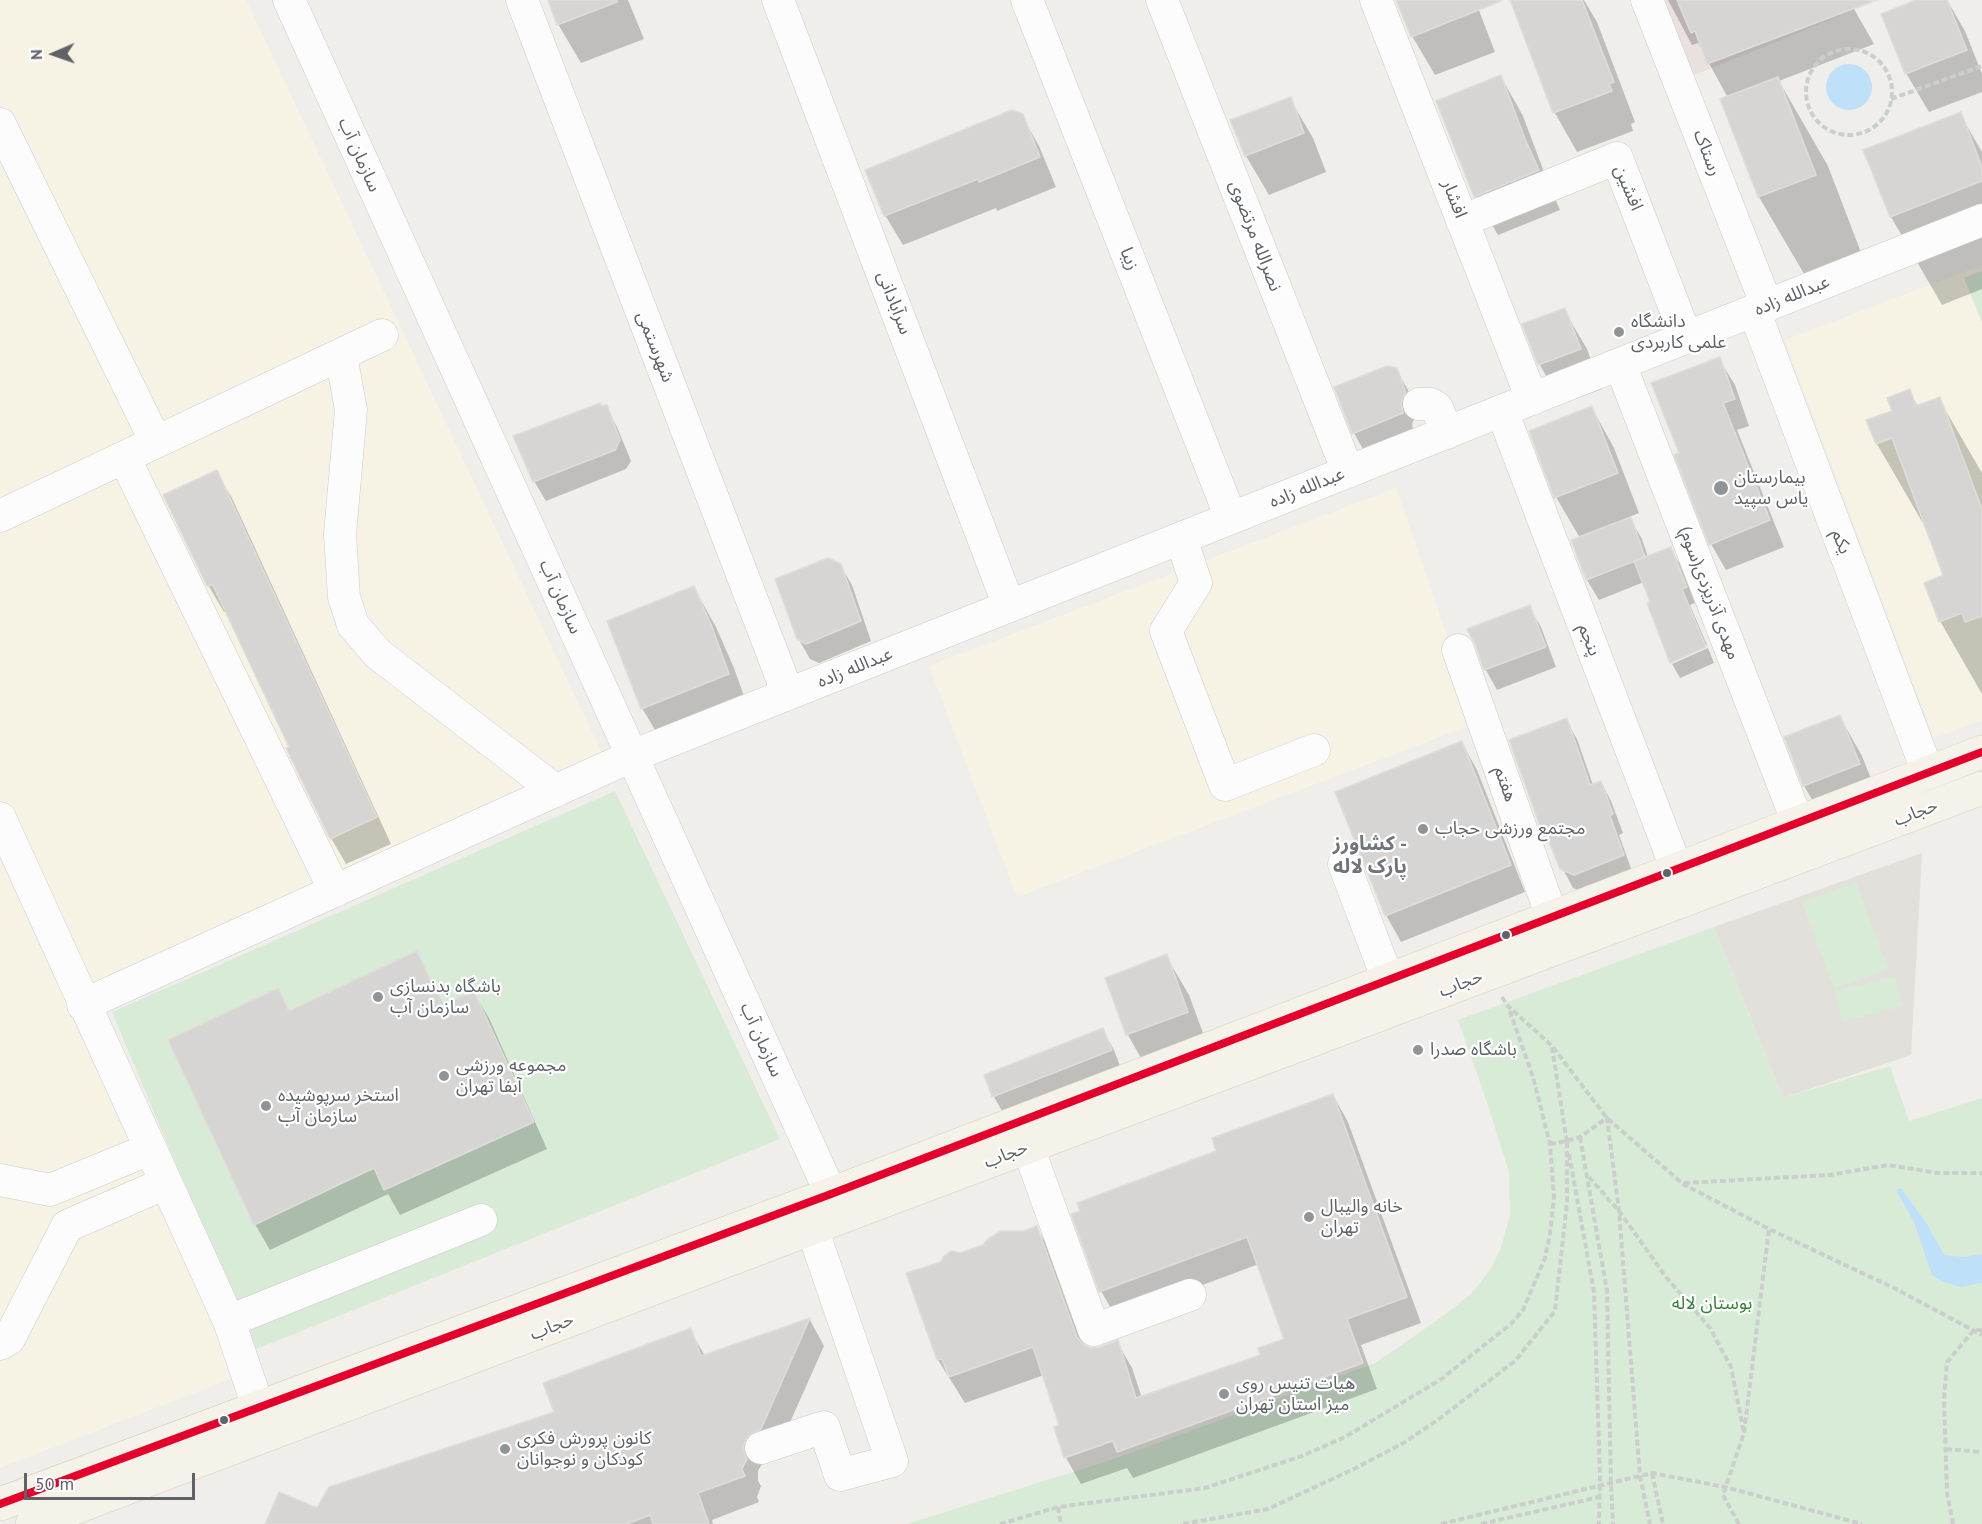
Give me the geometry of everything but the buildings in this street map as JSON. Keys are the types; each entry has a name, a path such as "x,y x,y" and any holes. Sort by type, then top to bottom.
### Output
{"main road":[{"name":"حجاب","path":"828,1213 1388,980 1491,962 1552,917 1982,752"},
{"path":"1928,773 1941,803"},
{"name":"حجاب","path":"0,1504 263,1421 828,1213 1028,1147 1491,962 1810,853 1982,788"},
{"path":"1798,823 1810,853"},
{"name":"حجاب","path":"32,1524 263,1421"}],"street":[{"name":"سازمان آب","path":"288,0 632,756 828,1213 892,1461 840,1475 824,1427 761,1448"},
{"name":"شهرستمی","path":"522,0 788,694"},
{"name":"سرآبادانی","path":"778,0 1009,606"},
{"name":"زیبا","path":"1027,0 1231,519"},
{"name":"نصرالله مرتضوی","path":"1162,0 1348,472"},
{"name":"افشار","path":"1376,0 1532,399"},
{"name":"رستاک","path":"1647,0 1761,308"},
{"path":"0,124 156,442"},
{"name":"افشین","path":"1462,221 1617,158 1686,338"},
{"name":"عبدالله زاده","path":"83,1005 632,756 1982,220"},
{"name":"یکم","path":"1761,308 1928,773"},
{"path":"0,516 382,335"},
{"path":"341,354 351,410 340,534 344,597 353,625 378,654 556,790"},
{"name":"مهدی آذریزدی(سوم)","path":"1620,364 1798,823"},
{"path":"1419,405 1431,404 1437,408 1447,433"},
{"name":"پنجم","path":"1502,411 1677,870"},
{"path":"124,457 335,891"},
{"path":"1181,538 1196,583 1166,631 1225,785 1314,750"},
{"name":"هفتم","path":"1458,650 1552,917"},
{"path":"0,818 83,1005 229,1321 263,1421"},
{"path":"1344,864 1388,980"},
{"path":"1028,1147 1094,1330 1190,1295"},
{"path":"0,1180 50,1190 150,1149"},
{"path":"0,1344 9,1339 67,1226 166,1183"},
{"path":"50,1190 67,1226"},
{"path":"229,1321 481,1220"}],"path":[{"path":"1840,49 1855,49 1868,53 1879,61 1887,72 1891,85 1891,99 1887,111 1879,122 1868,130 1855,134 1841,134 1827,129 1815,119 1808,106 1806,92 1808,77 1815,64 1827,55 1840,49"},
{"path":"1891,99 1982,66"},
{"path":"999,1524 1058,1507 1205,1488 1302,1456 1345,1437 1440,1380 1511,1323 1523,1310 1545,1258 1550,1234 1554,1197 1550,1144 1533,1077 1491,962"},
{"path":"1508,1006 1552,1047 1607,1118 1683,1184 1769,1229 1896,1289 1982,1335"},
{"path":"1552,1047 1594,1292 1600,1486 1599,1524"},
{"path":"1550,1144 1580,1137 1607,1118"},
{"path":"1607,1118 1619,1211 1640,1476 1650,1524"},
{"path":"1580,1137 1607,1290 1613,1524"},
{"path":"1183,1524 1268,1509 1356,1468 1405,1442 1515,1361 1555,1311 1567,1203 1567,1141"},
{"path":"1683,1184 1830,1175 1888,1165 1938,1173 1982,1173"},
{"path":"1587,1176 1619,1211 1666,1277 1710,1328 1731,1367 1744,1433"},
{"path":"1739,1524 1723,1496 1744,1433 1769,1229"},
{"path":"1953,1524 1947,1493 1944,1399 1947,1362 1974,1330 1982,1330"},
{"path":"1946,1449 1982,1452"},
{"path":"1441,1524 1652,1473 1725,1487 1862,1524"},
{"path":"1652,1473 1663,1524"},
{"path":"1481,1524 1599,1497"},
{"path":"1058,1507 1061,1524"},
{"path":"1592,1524 1599,1518"}],"shaded area":[{"path":"0,0 246,0 615,781 103,1009 259,1368 0,1468"},
{"path":"1664,0 1879,0 1692,76"},
{"path":"1982,265 1982,720 1934,738 1785,340"},
{"path":"1396,488 1477,723 1017,897 929,666"},
{"path":"1922,853 1911,1055 1783,1098 1714,927"}],"green space":[{"path":"1982,271 1982,323 1964,278"},
{"name":"مجموعه ورزشی آبفا تهران","path":"615,791 780,1139 254,1350 112,1012"},
{"path":"1856,882 1888,969 1834,989 1802,902"},
{"name":"بوستان لاله","path":"1714,927 1783,1098 1890,1066 1909,1121 1982,1098 1982,1524 907,1524 1114,1459 1375,1363 1439,1319 1471,1294 1490,1270 1501,1248 1510,1215 1509,1172 1458,1020"},
{"path":"1895,976 1902,1006 1842,1022 1835,991"}],"water":[{"path":"1849,64 1865,71 1872,87 1865,103 1849,110 1833,103 1826,87 1833,71"},
{"path":"1901,1188 1927,1224 1944,1255 1964,1257 1982,1254 1982,1283 1961,1287 1943,1282 1932,1275 1914,1222 1896,1190"}],"transit line":[{"path":"0,1504 831,1194 1982,752"}],"place":[{"name":"دانشگاه علمی کاربردی","path":"1619,332"},
{"name":"بیمارستان یاس سپید","path":"1721,488"},
{"name":"مجتمع ورزشی حجاب","path":"1423,829"},
{"name":"باشگاه بدنسازی سازمان آب","path":"378,997"},
{"name":"باشگاه صدرا","path":"1418,1050"},
{"name":"مجموعه ورزشی آبفا تهران","path":"444,1076"},
{"name":"استخر سرپوشیده سازمان آب","path":"266,1106"},
{"name":"خانه والیبال تهران","path":"1309,1217"},
{"name":"هیات تنیس روی میز استان تهران","path":"1224,1394"},
{"name":"کانون پرورش فکری کودکان و نوجوانان","path":"505,1449"}],"district":[{"name":"کشاورز - پارک لاله","path":"1370,856"}]}
